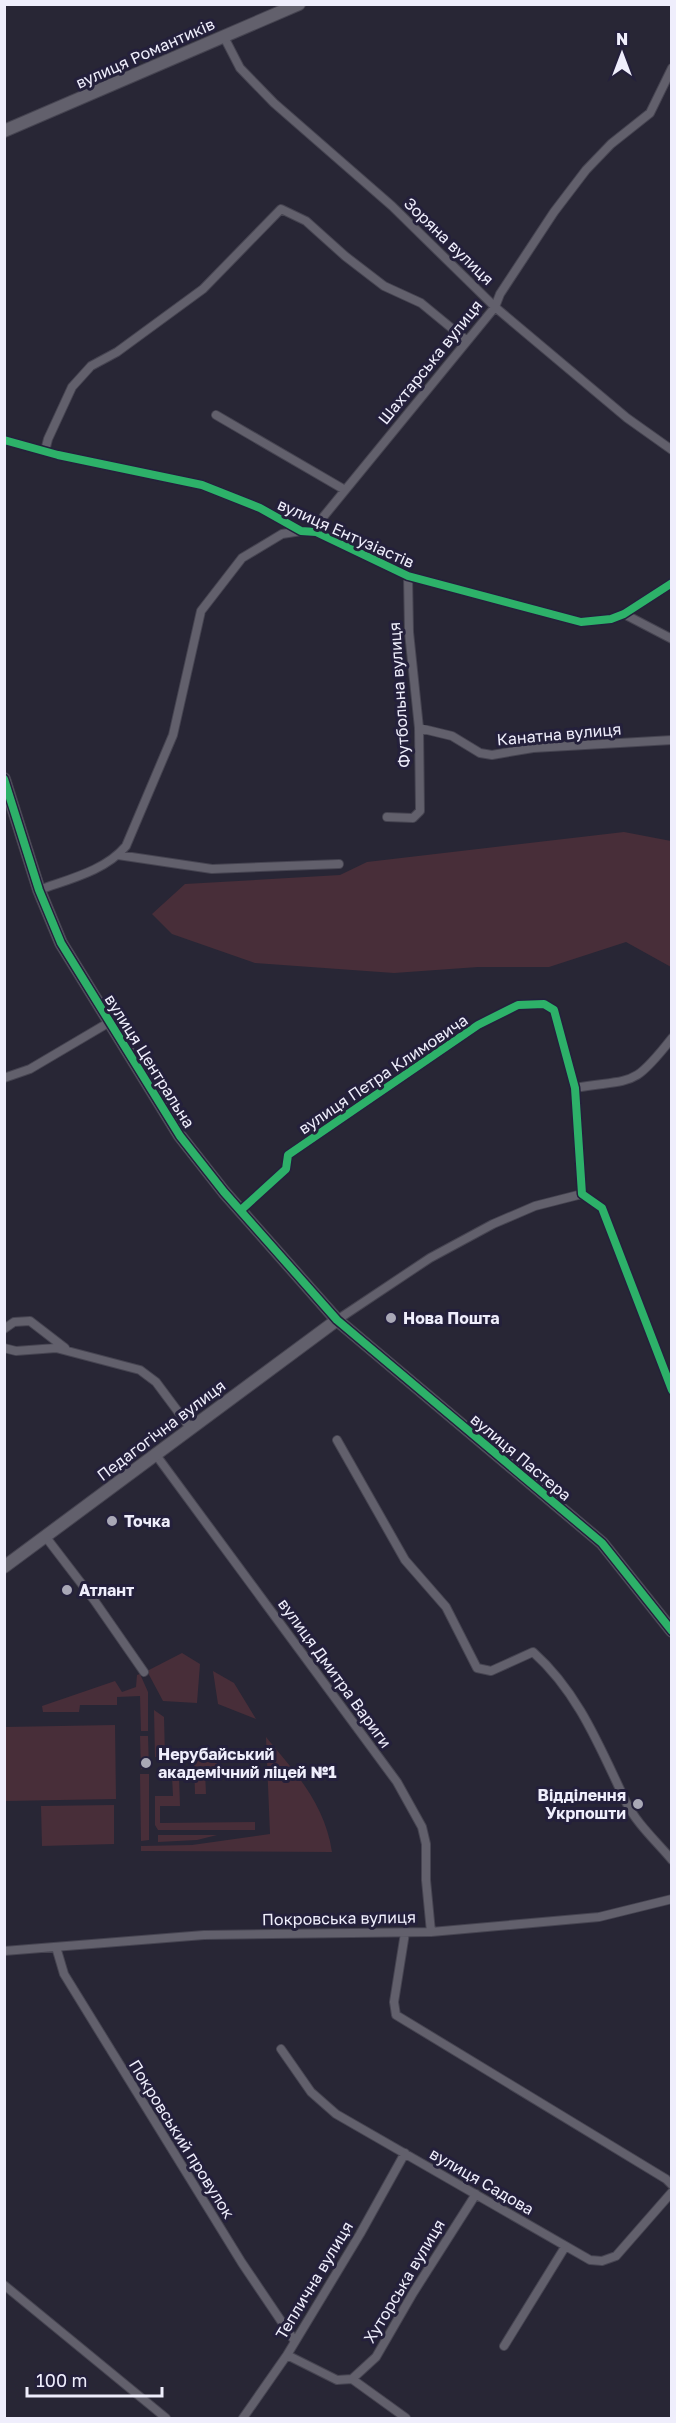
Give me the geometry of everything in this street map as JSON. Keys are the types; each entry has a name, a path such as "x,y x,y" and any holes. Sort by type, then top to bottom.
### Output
{"street":[{"name":"вулиця Романтиків","path":"4,131 299,4"},
{"name":"Зоряна вулиця","path":"224,37 240,68 274,103 392,206 495,307 627,418 672,450"},
{"name":"Шахтарська вулиця","path":"316,532 324,516 495,307 500,294 554,212 586,170 611,144 650,113 672,68"},
{"path":"45,452 48,439 72,387 91,366 117,352 203,289 281,209 306,221 345,256 384,286 421,303 466,340"},
{"path":"216,415 345,490"},
{"name":"вулиця Ентузіастів","path":"4,440 45,452 202,485 260,508 301,531 316,532 408,576 581,622 610,619 624,614 672,583"},
{"path":"39,890 97,868 118,855 135,828 173,735 201,611 242,558 282,534 301,531"},
{"name":"Футбольна вулиця","path":"387,817 413,818 420,811 419,728 409,632 408,576"},
{"path":"624,614 672,639"},
{"name":"Канатна вулиця","path":"419,728 452,736 480,753 492,755 533,748 672,740"},
{"name":"вулиця Центральна","path":"4,778 39,890 61,943 108,1023 180,1136 337,1320"},
{"path":"118,855 212,869 339,864"},
{"name":"вулиця Петра Климовича","path":"241,1210 286,1169 288,1155 478,1025 518,1005 544,1004 554,1010 575,1088 582,1194"},
{"path":"4,1078 30,1069 108,1023"},
{"path":"575,1088 631,1080 650,1066 672,1038"},
{"path":"337,1320 430,1258 493,1224 535,1206 582,1194 603,1208 672,1390"},
{"name":"Педагогічна вулиця","path":"4,1567 337,1320"},
{"name":"вулиця Пастера","path":"337,1320 602,1543 672,1631"},
{"path":"4,1329 14,1322 30,1321 68,1350"},
{"path":"4,1348 16,1351 39,1347 68,1350 140,1370 148,1375 191,1429"},
{"path":"337,1440 405,1560 447,1607 477,1668 491,1671 533,1652 551,1668 566,1685 602,1748 627,1804 672,1860"},
{"name":"вулиця Дмитра Вариги","path":"156,1455 397,1782 415,1810 426,1844 426,1880 431,1932"},
{"path":"45,1536 94,1599 144,1672"},
{"name":"Покровська вулиця","path":"4,1951 204,1935 431,1932 599,1917 672,1899"},
{"path":"405,1933 394,2002 396,2015 657,2173 672,2185"},
{"name":"Покровський провулок","path":"56,1947 64,1974 93,2023 242,2264 294,2340"},
{"name":"вулиця Садова","path":"281,2049 322,2103 590,2260 603,2261 616,2256 672,2192"},
{"name":"Теплична вулиця","path":"243,2418 286,2355 360,2235 405,2153"},
{"name":"Хуторська вулиця","path":"352,2379 376,2357 413,2293 476,2194"},
{"path":"504,2346 565,2247"},
{"path":"4,2286 166,2418"},
{"path":"286,2355 337,2380 352,2379 406,2418"}],"shaded area":[{"path":"624,832 671,841 671,967 626,942 549,967 478,967 394,973 255,963 172,934 152,914 185,884 340,875 367,862"},
{"path":"182,1653 200,1664 197,1703 163,1701 147,1671"},
{"path":"213,1671 234,1683 256,1719 218,1704"},
{"path":"140,1674 148,1692 148,1731 141,1731 140,1696 117,1697 117,1705 80,1705 79,1712 43,1712 42,1706 115,1681 122,1692 136,1687 137,1675"},
{"path":"154,1710 164,1717 165,1757 155,1757"},
{"path":"115,1725 116,1799 5,1801 5,1727"},
{"path":"140,1736 148,1736 149,1769 141,1769"},
{"path":"266,1737 298,1776 316,1804 323,1819 332,1852 141,1851 141,1846 192,1845 270,1834"},
{"path":"194,1759 220,1759 220,1770 205,1771 206,1794 195,1794"},
{"path":"140,1774 149,1774 149,1840 141,1841"},
{"path":"172,1776 179,1776 180,1806 160,1806 160,1823 255,1822 255,1830 158,1830 155,1825 155,1796 173,1796"},
{"path":"114,1805 114,1844 42,1846 41,1806"},
{"path":"158,1835 217,1835 197,1840 158,1842"}],"cycle path":[{"path":"4,440 58,455 202,485 260,508 301,531 316,532 408,576 581,622 611,619 624,614 672,583"},
{"path":"4,779 39,890 61,943 180,1136 224,1192 337,1320 602,1543 672,1631"},
{"path":"241,1210 286,1169 288,1155 478,1025 518,1005 544,1004 554,1010 575,1088 582,1194 602,1208 672,1390"}],"place":[{"name":"Нова Пошта","path":"391,1318"},
{"name":"Точка","path":"112,1521"},
{"name":"Атлант","path":"67,1590"},
{"name":"Нерубайський академічний ліцей №1","path":"146,1763"},
{"name":"Відділення Укрпошти","path":"638,1804"}]}
